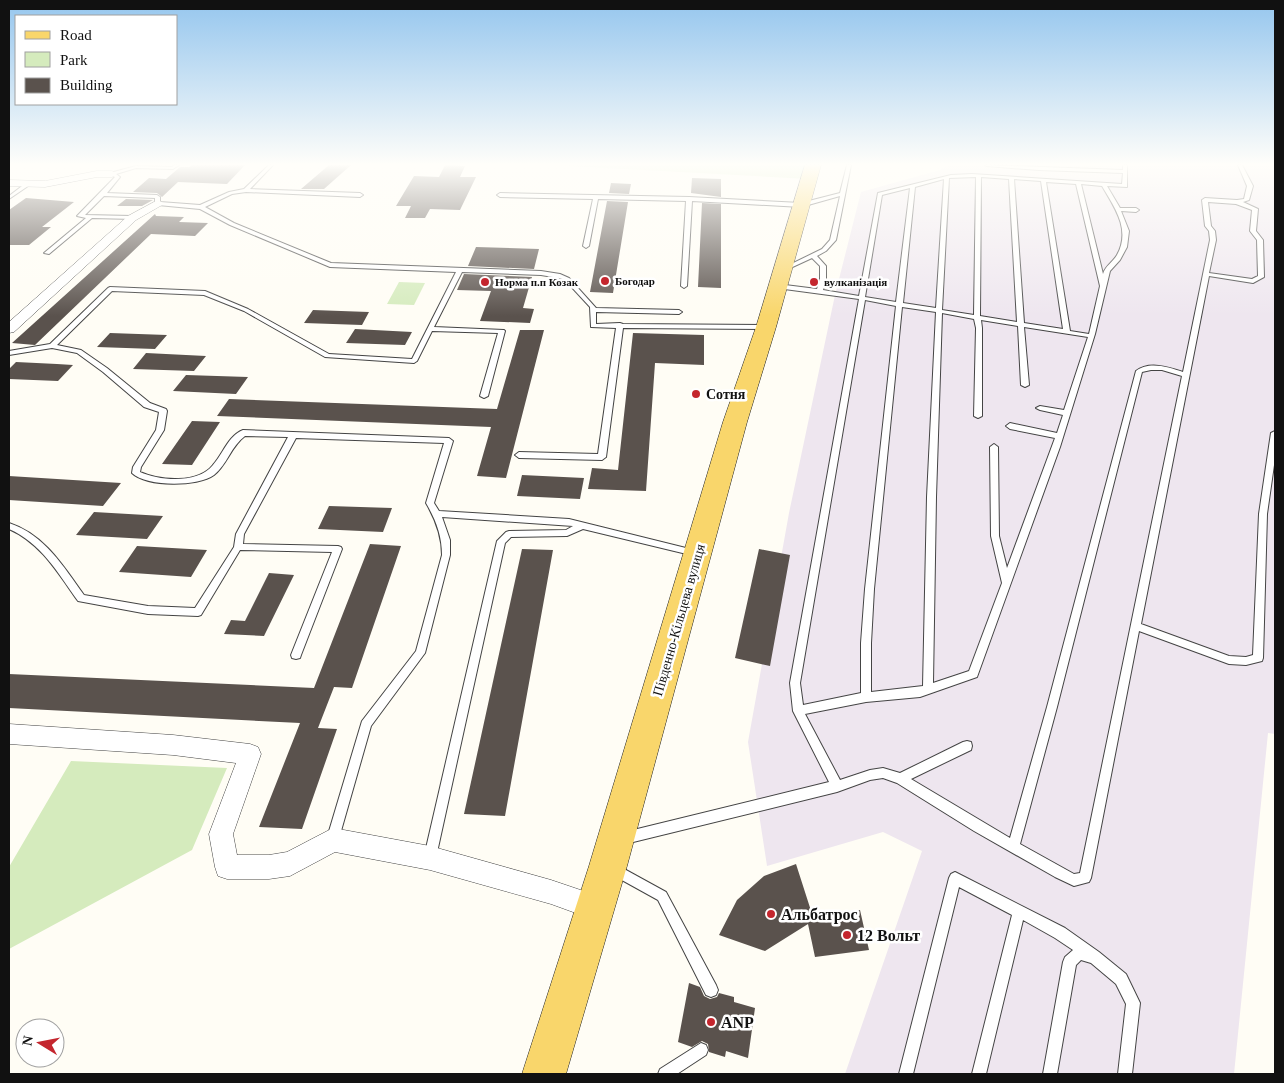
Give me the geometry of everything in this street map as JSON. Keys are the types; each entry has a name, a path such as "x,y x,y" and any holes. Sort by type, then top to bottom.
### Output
{"main road":[{"name":"Південно-Кільцева вулиця","path":"544,1074 596,906 699,554 735,422 766,327 798,216"}],"street":[{"path":"9,329 136,216"},
{"path":"9,734 173,745 250,754 221,834 227,867 269,867 290,864 332,840 430,858 596,906"}],"lane":[{"path":"80,216 132,218"},
{"path":"217,216 232,224 330,265 460,269 560,276 566,279 594,310 593,326 620,324 766,327"},
{"path":"586,246 592,216"},
{"path":"684,286 688,216"},
{"path":"780,278 824,250 833,240 838,216"},
{"path":"837,786 798,711 795,683 876,216"},
{"path":"866,696 865,664 874,544 910,216"},
{"path":"928,689 929,568 945,216"},
{"path":"978,216 978,416"},
{"path":"1013,216 1025,385"},
{"path":"1049,216 1067,332"},
{"path":"1085,216 1096,265 1103,286"},
{"path":"798,711 866,696 920,692 973,674 1067,413 1091,336 1107,270 1118,259 1124,248 1126,231 1120,216"},
{"path":"611,853 870,775 883,773 900,779 1013,847 1074,880 1085,878 1213,240 1207,216"},
{"path":"1206,274 1253,281 1261,277 1260,240 1253,231 1254,216"},
{"path":"47,253 90,217"},
{"path":"813,256 824,266 823,279 819,291"},
{"path":"52,346 110,289 205,293 246,310 327,356 414,361 460,269"},
{"path":"780,278 819,291 1091,336"},
{"path":"594,310 679,312"},
{"path":"519,455 602,457 620,324"},
{"path":"430,329 502,331 484,396"},
{"path":"9,353 52,346 79,350 147,405 163,411 160,430 137,468 136,473 144,478 196,481 212,473 234,439 243,433 449,441 430,503 437,514 446,540 446,555 420,653 366,724 332,840"},
{"path":"1013,847 1052,707 1139,371 1147,367 1154,367 1186,375"},
{"path":"1040,408 1067,413"},
{"path":"1010,426 1059,436"},
{"path":"1136,626 1229,660 1246,661 1258,658 1262,514 1275,433"},
{"path":"9,526 29,535 43,546 80,598 148,610 198,612 238,546 240,534 294,434"},
{"path":"994,446 995,536 1006,583"},
{"path":"437,514 582,525 699,554"},
{"path":"430,858 501,541 509,534 567,533 582,525"},
{"path":"238,546 338,549 296,655"},
{"path":"900,779 967,746"},
{"path":"611,853 662,896 711,990"},
{"path":"906,1074 955,878 1060,933 1121,979 1133,1003 1125,1074"},
{"path":"979,1074 1018,911"},
{"path":"1050,1074 1070,962 1079,953 1094,957"},
{"path":"665,1074 701,1050"}],"shaded area":[{"path":"855,216 1275,216 1275,734 1268,733 1234,1074 845,1074 922,851 883,832 767,866 748,742 789,513 835,295"}],"green space":[{"path":"399,282 425,283 414,305 387,304"},
{"path":"71,761 227,768 192,850 9,949 9,867"}],"building":[{"path":"9,216 57,216 42,227 51,227 29,245 9,245"},
{"path":"153,216 184,217 179,222 208,223 195,236 151,234 35,345 12,343"},
{"path":"406,216 426,216 425,218 405,218"},
{"path":"604,216 626,216 613,293 590,292"},
{"path":"701,216 721,216 721,288 698,287"},
{"path":"476,247 539,249 534,269 468,266"},
{"path":"464,274 532,277 523,308 534,309 530,323 480,321 491,291 457,290"},
{"path":"313,310 369,312 362,325 304,323"},
{"path":"355,329 412,332 405,345 346,343"},
{"path":"520,330 544,330 506,478 477,476 491,427 217,416 229,399 497,409"},
{"path":"110,333 167,335 155,349 97,347"},
{"path":"633,333 704,335 704,365 655,363 646,491 588,489 592,468 618,470"},
{"path":"146,353 206,356 194,371 133,369"},
{"path":"16,362 73,365 58,381 9,379 9,369"},
{"path":"186,375 248,377 236,394 173,391"},
{"path":"192,421 220,422 192,465 162,464"},
{"path":"522,475 584,478 580,499 517,496"},
{"path":"9,476 121,483 103,506 9,500"},
{"path":"329,506 392,508 383,532 318,529"},
{"path":"94,512 163,516 147,539 76,535"},
{"path":"370,544 401,546 352,688 334,687 318,728 337,729 302,829 259,827 300,723 9,708 9,674 314,688"},
{"path":"137,546 207,550 191,577 119,572"},
{"path":"522,549 553,550 505,816 464,814"},
{"path":"759,549 790,555 770,666 735,658"},
{"path":"269,573 294,575 264,636 224,634 231,620 245,621"},
{"name":"Альбатрос","path":"796,864 813,917 860,910 869,950 815,957 808,924 765,951 719,935 737,900 764,876"},
{"path":"689,983 700,987 704,996 710,999 717,997 719,993 734,997 734,1002 755,1008 748,1058 726,1051 725,1057 709,1052 708,1044 702,1041 692,1047 678,1042"}],"place":[{"name":"Богодар","path":"605,281"},
{"name":"Норма п.п Козак","path":"485,282"},
{"name":"вулканізація","path":"814,282"},
{"name":"Сотня","path":"696,394"},
{"name":"Альбатрос","path":"771,914"},
{"name":"12 Вольт","path":"847,935"},
{"name":"ANP","path":"711,1022"}]}
